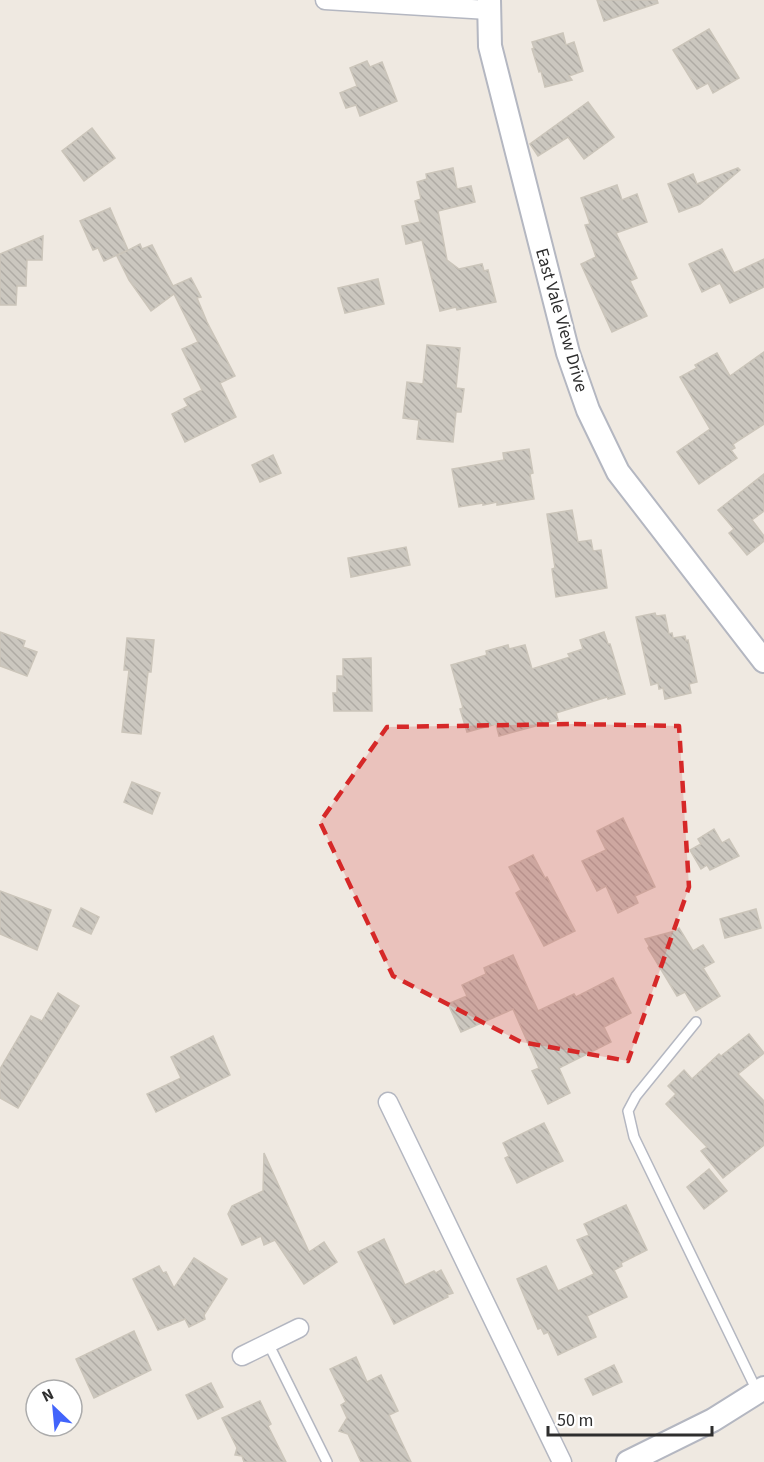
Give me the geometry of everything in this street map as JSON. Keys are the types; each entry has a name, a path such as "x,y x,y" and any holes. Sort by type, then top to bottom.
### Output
{"street":[{"path":"325,0 489,5"},
{"name":"East Vale View Drive","path":"489,5 490,46 568,353 588,410 618,472 764,661"},
{"path":"388,1102 562,1462"},
{"path":"242,1356 299,1328"},
{"path":"628,1462 713,1420 761,1391"}],"lane":[{"path":"696,1022 636,1096 628,1111 633,1137 761,1391"},
{"path":"268,1343 327,1462"}],"highlighted area":[{"path":"574,724 679,726 689,887 628,1061 521,1042 393,976 320,822 387,727"}],"building":[{"path":"597,0 657,0 658,3 604,21"},
{"path":"709,29 739,78 713,93 708,83 697,89 673,50"},
{"path":"563,33 566,45 574,42 583,71 569,76 572,80 545,87 532,49 534,48 532,42"},
{"path":"367,61 370,67 382,62 397,101 360,116 356,105 346,108 340,93 357,86 350,68"},
{"path":"588,102 614,137 584,159 568,137 538,156 530,144"},
{"path":"92,128 115,158 84,181 62,151"},
{"path":"453,168 457,189 471,186 475,202 438,211 447,260 459,269 482,264 484,271 488,270 496,302 440,311 422,240 406,244 402,226 420,222 415,201 421,199 417,182 427,179 426,174"},
{"path":"738,168 740,170 700,204 679,212 668,184 693,174 697,184"},
{"path":"617,185 622,200 637,194 647,222 616,233 637,278 630,281 647,316 612,332 581,264 596,257 585,225 590,224 581,198"},
{"path":"110,208 128,250 104,261 98,248 93,250 80,221"},
{"path":"43,236 42,260 27,260 26,286 17,286 16,305 0,305 0,254"},
{"path":"140,244 142,249 152,245 173,286 191,278 201,297 197,298 207,322 235,376 220,383 236,417 185,442 172,414 188,406 184,399 202,390 182,349 198,342 174,294 151,311 129,280 117,256"},
{"path":"722,249 734,273 764,259 764,287 730,303 720,283 702,292 689,264"},
{"path":"378,279 384,304 345,313 338,288"},
{"path":"427,345 460,348 456,388 464,389 461,412 456,412 453,442 417,439 419,420 403,418 407,382 423,384"},
{"path":"764,352 764,424 733,444 735,448 731,450 737,458 699,484 677,452 710,429 680,377 697,368 695,365 717,353 730,376"},
{"path":"529,449 534,499 497,505 497,502 459,507 452,469 504,460 503,453"},
{"path":"273,455 281,473 260,482 252,465"},
{"path":"764,474 764,511 752,520 764,536 764,541 747,555 729,533 734,529 718,510"},
{"path":"572,510 578,542 591,540 593,551 601,550 607,588 556,597 552,569 555,568 547,514"},
{"path":"406,547 410,565 351,577 348,558"},
{"path":"655,613 656,616 665,615 669,634 672,633 673,638 685,636 686,641 688,640 697,682 689,684 691,693 665,699 663,688 659,689 658,683 651,685 636,617"},
{"path":"0,632 25,641 23,647 37,652 27,676 0,666"},
{"path":"604,632 610,644 625,694 608,699 607,697 556,713 558,720 499,736 496,724 467,732 451,665 487,655 486,651 508,645 509,649 525,645 532,669 570,657 568,654 583,649 580,640"},
{"path":"127,638 154,640 141,734 122,732 129,670 124,670"},
{"path":"371,658 372,711 334,711 333,693 337,693 337,676 343,676 343,659"},
{"path":"132,782 160,793 152,814 124,802"},
{"path":"623,818 655,887 635,896 638,903 618,913 606,886 597,891 582,861 606,850 597,831"},
{"path":"714,829 722,843 729,839 739,856 710,870 707,865 701,869 690,850 701,844 698,839"},
{"path":"533,855 575,931 544,946 516,893 521,890 509,867"},
{"path":"0,891 51,910 37,950 0,934"},
{"path":"81,908 99,917 91,934 73,926"},
{"path":"756,909 761,928 725,938 720,919"},
{"path":"679,928 693,951 703,945 714,962 703,968 720,996 696,1011 685,992 677,996 645,939"},
{"path":"513,955 538,1011 574,994 576,997 613,978 631,1013 604,1027 611,1042 559,1068 570,1093 548,1104 532,1071 539,1068 513,1009 461,1032 448,1004 467,996 462,985 486,974 484,968"},
{"path":"58,993 79,1006 18,1108 0,1098 0,1069 31,1016 42,1021"},
{"path":"749,1034 764,1053 738,1074 764,1101 764,1145 723,1178 701,1151 707,1147 666,1104 676,1094 668,1086 684,1070 692,1079 719,1054 721,1056"},
{"path":"213,1036 230,1075 156,1112 147,1094 181,1078 171,1057"},
{"path":"544,1123 563,1161 517,1183 505,1158 509,1156 503,1143"},
{"path":"264,1153 309,1252 324,1242 337,1262 304,1284 275,1240 264,1245 261,1236 242,1245 228,1214 232,1206 263,1191"},
{"path":"709,1169 727,1191 704,1209 687,1187"},
{"path":"626,1205 647,1250 621,1263 622,1266 614,1270 627,1297 587,1316 596,1337 558,1355 548,1332 544,1334 541,1328 538,1329 517,1279 546,1266 558,1291 594,1274 577,1240 589,1235 584,1224"},
{"path":"384,1239 405,1285 441,1270 453,1293 394,1324 358,1252"},
{"path":"194,1258 227,1279 204,1315 205,1319 189,1327 185,1319 158,1330 133,1279 159,1266 163,1273 166,1272 174,1288"},
{"path":"134,1331 151,1370 94,1398 76,1359"},
{"path":"356,1357 367,1382 381,1375 398,1411 389,1415 411,1462 361,1462 348,1434 339,1431 347,1418 341,1405 346,1402 330,1369"},
{"path":"614,1365 622,1382 593,1395 585,1379"},
{"path":"211,1383 223,1407 198,1419 186,1395"},
{"path":"260,1401 271,1424 268,1426 286,1462 244,1462 242,1456 235,1455 237,1448 222,1418"}]}
